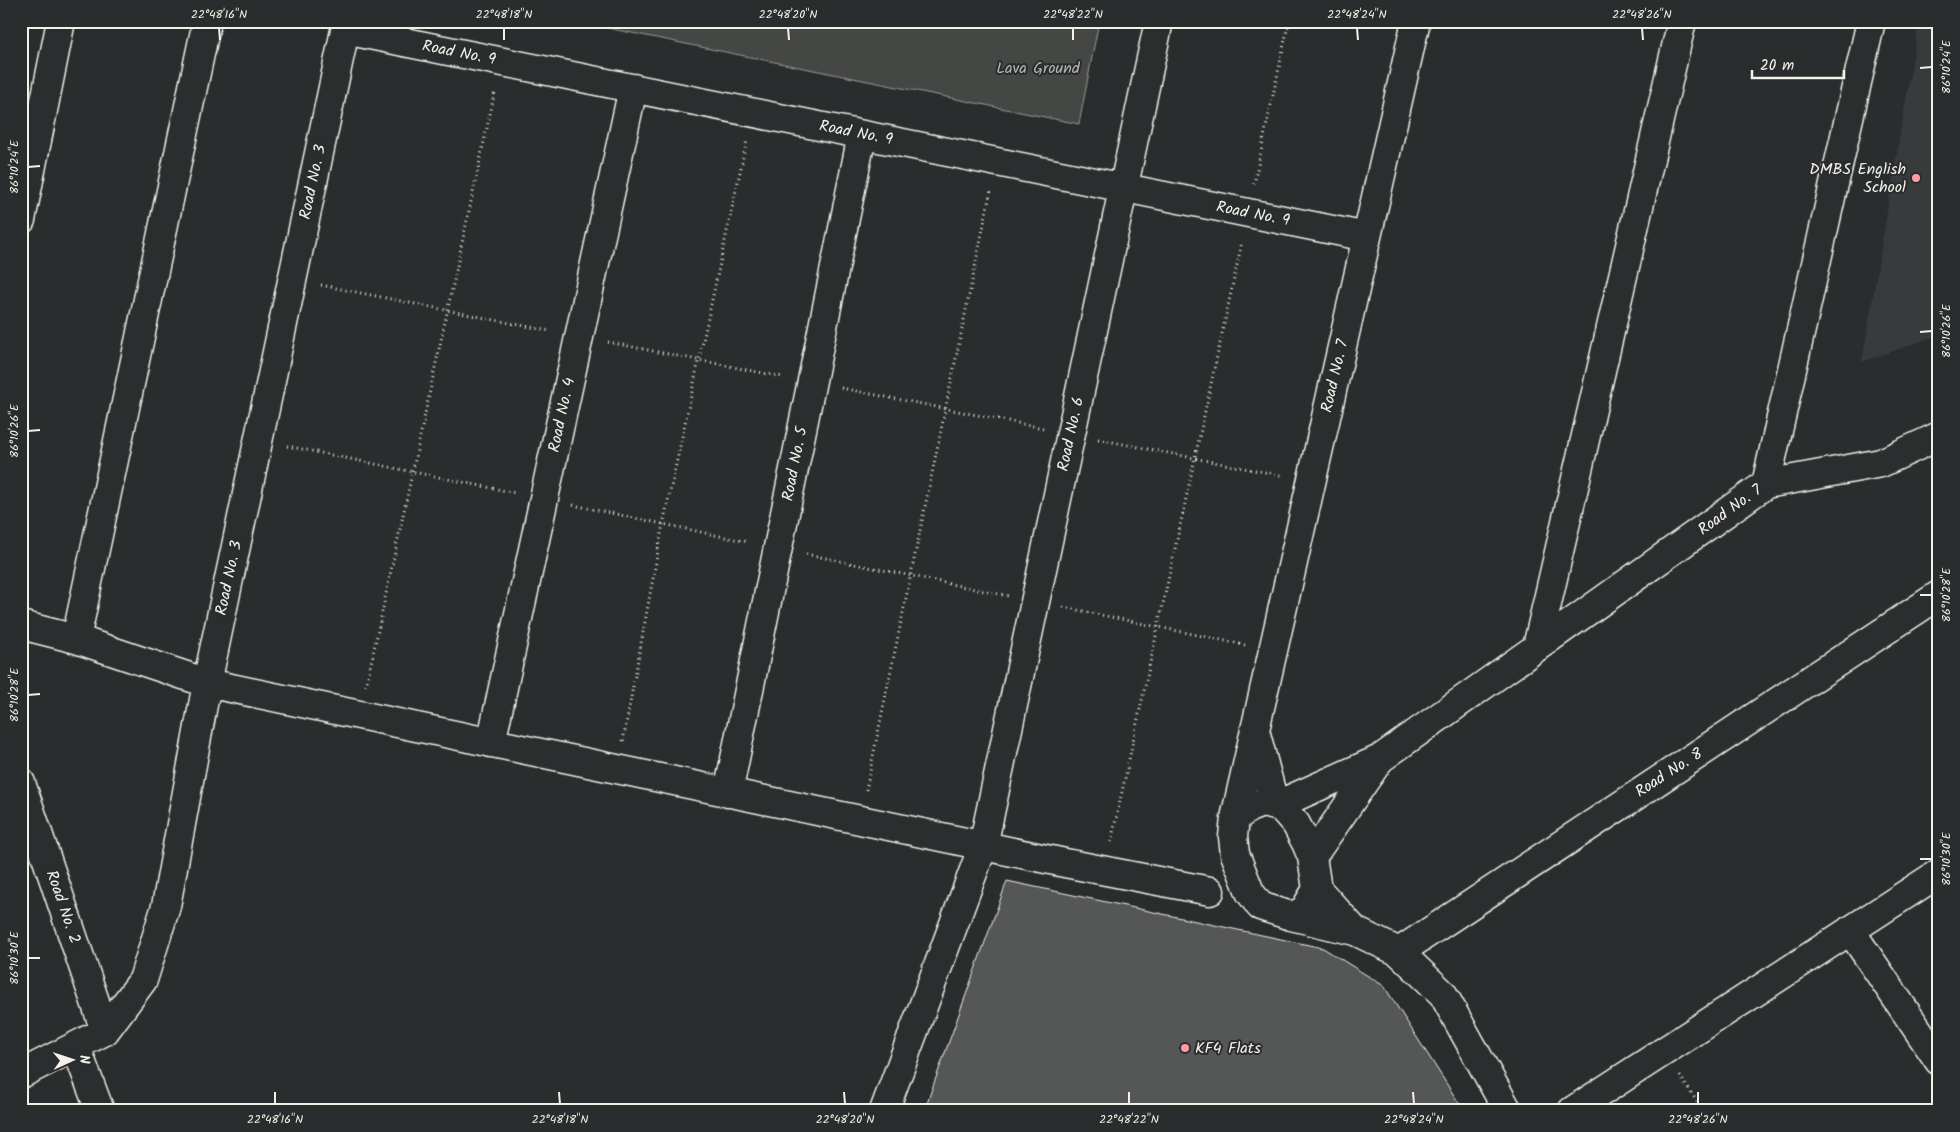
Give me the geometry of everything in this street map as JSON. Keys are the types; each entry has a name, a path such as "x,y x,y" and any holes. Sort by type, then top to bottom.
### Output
{"street":[{"path":"21,220 61,21"},
{"path":"76,639 207,21"},
{"name":"Road No. 6","path":"884,1111 983,846 1158,21"},
{"name":"Road No. 7","path":"1235,818 1416,21"},
{"path":"1538,647 1682,21"},
{"name":"Road No. 7","path":"1380,759 1766,484 1871,21"},
{"name":"Road No. 9","path":"346,26 501,61 1367,237"},
{"name":"Road No. 3","path":"21,1074 105,1031 143,980 166,906 207,683 346,26"},
{"name":"Road No. 4","path":"491,743 633,88"},
{"name":"Road No. 5","path":"728,793 862,134"},
{"path":"1766,484 1881,463 1939,436"},
{"name":"Road No. 8","path":"1399,952 1939,595"},
{"path":"21,625 76,639 207,683 983,846 1210,891 1291,916 1355,931 1399,952 1443,994 1508,1111"},
{"path":"1254,730 1275,806 1380,759"},
{"path":"1312,857 1380,759"},
{"name":"Road No. 2","path":"21,783 105,1031"},
{"path":"1260,906 1250,892 1235,854 1234,837 1235,818 1249,808 1262,803 1281,807 1296,824 1312,857 1317,888 1355,931"},
{"path":"1210,891 1235,854"},
{"path":"1572,1111 1939,873"},
{"path":"1291,916 1304,911 1317,888"},
{"path":"1850,930 1939,1061"},
{"path":"76,1047 100,1111"}],"path":[{"path":"1105,871 1289,21"},
{"path":"359,715 501,61"},
{"path":"617,770 667,505 753,113"},
{"path":"860,820 997,162"},
{"path":"1664,1051 1703,1111"}],"shaded area":[{"name":"DMBS English School","path":"1919,21 1939,21 1939,335 1862,362"}],"green space":[{"name":"Lava Ground","path":"573,21 1099,21 1079,124"}],"building":[{"name":"KF4 Flats","path":"1007,881 1323,948 1384,986 1464,1111 924,1111"}],"place":[{"name":"DMBS English School","path":"1916,178"},
{"name":"KF4 Flats","path":"1185,1048"}]}
